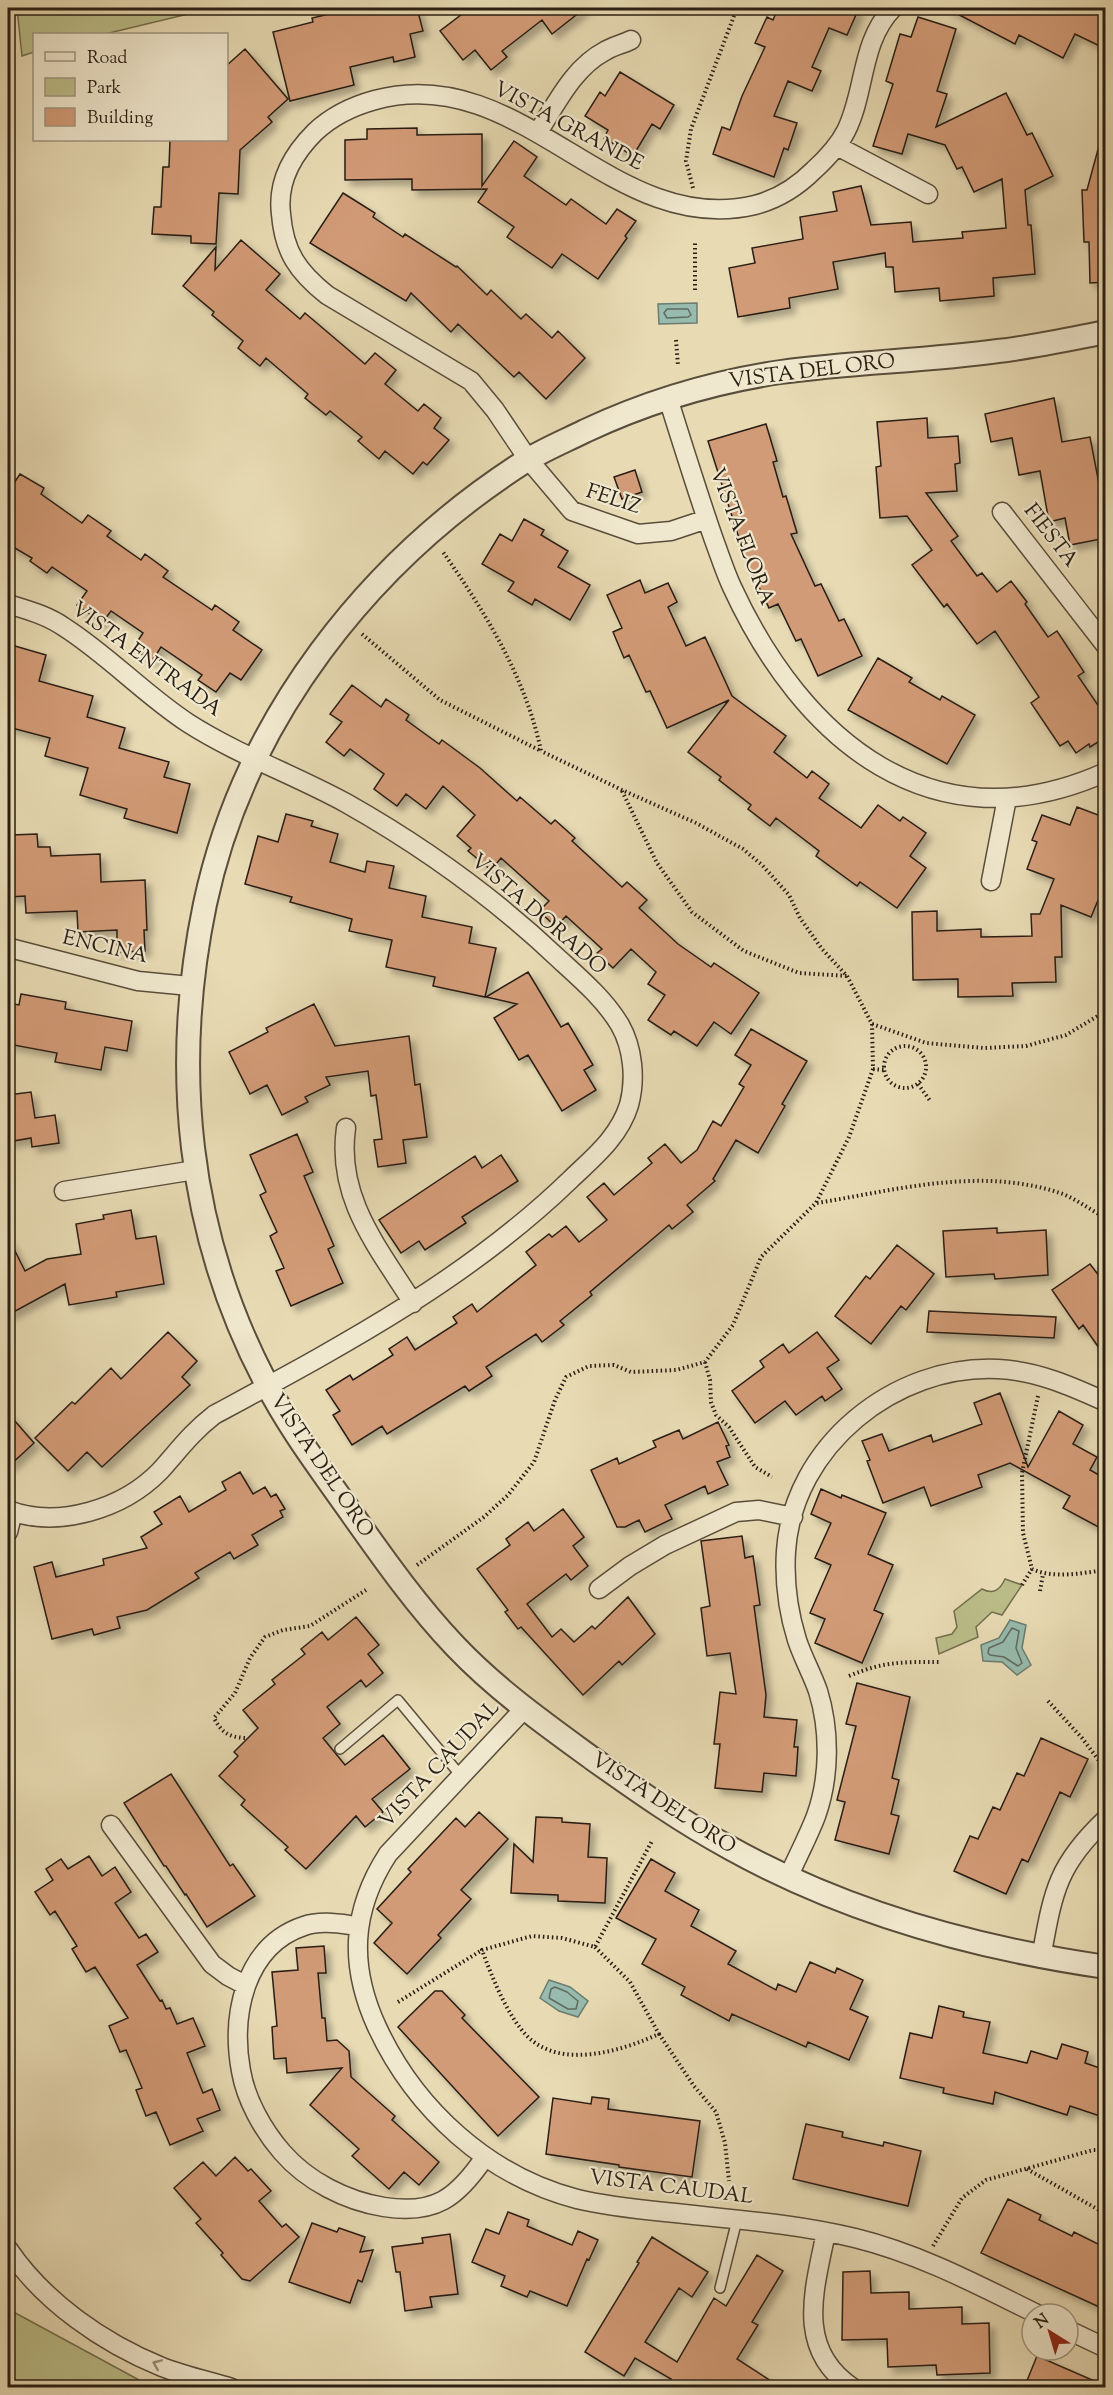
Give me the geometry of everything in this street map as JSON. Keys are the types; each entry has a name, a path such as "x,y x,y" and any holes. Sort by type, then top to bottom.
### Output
{"street":[{"name":"VISTA GRANDE","path":"528,459 495,410 471,381 327,295 309,281 293,260 283,235 280,206 283,184 290,163 302,146 318,129 358,105 389,96 435,95 463,99 488,107 538,132 641,192 662,201 706,210 755,205 777,198 794,189 837,146 854,111 867,53 879,26 893,8"},
{"path":"538,132 571,80 587,64 605,51 631,40"},
{"path":"837,146 928,194"},
{"name":"VISTA DEL ORO","path":"1106,332 995,352 786,371 707,387 668,398 600,425 528,459 446,518 393,566 351,611 305,672 256,758 229,820 215,864 195,952 190,986 187,1080 195,1170 211,1244 235,1316 267,1385 303,1446 399,1579 452,1643 524,1709 681,1820 788,1878 886,1918 948,1936 1041,1958 1106,1967"},
{"name":"VISTA FLORA","path":"668,398 731,586 752,627 777,666 805,703 838,736 867,759 891,772 933,790 970,797 1007,798 1042,794 1076,785 1106,772"},
{"name":"FELIZ","path":"528,459 572,511 584,517 638,534 671,531 707,519"},
{"name":"FIESTA","path":"1002,512 1106,646"},
{"name":"VISTA ENTRADA","path":"8,604 36,612 63,626 186,722 256,758"},
{"name":"VISTA DORADO","path":"256,758 344,802 400,835 493,901 536,937 606,1005 621,1027 629,1048 633,1081 629,1103 621,1124 609,1143 511,1232 413,1303 367,1331 267,1385"},
{"path":"991,881 1007,798"},
{"name":"ENCINA","path":"10,948 138,981 190,986"},
{"path":"346,1128 345,1164 348,1182 361,1221 413,1303"},
{"path":"64,1191 195,1170"},
{"path":"788,1878 816,1814 823,1786 826,1754 824,1722 818,1690 797,1641 789,1611 785,1579 786,1548 793,1517 813,1468 831,1443 878,1401 906,1386 935,1376 966,1370 998,1369 1029,1373 1059,1381 1106,1402"},
{"path":"8,1532 10,1511 36,1516 68,1516 91,1511 121,1500 159,1471 195,1429 214,1415 267,1385"},
{"path":"598,1589 665,1545 736,1512 759,1510 793,1517"},
{"name":"VISTA CAUDAL","path":"524,1709 388,1854 375,1874 363,1903 358,1926 357,1949 361,1979 373,2017 387,2048 404,2076 435,2114 485,2157 513,2174 575,2199 608,2206 826,2232 889,2248 926,2261 1020,2306"},
{"path":"1041,1958 1052,1897 1064,1868 1082,1841 1106,1819"},
{"path":"111,1826 212,1964 245,1985"},
{"path":"358,1926 324,1923 305,1925 288,1933 272,1945 258,1961 245,1985 237,2035 241,2071 249,2098 261,2122 282,2152 309,2176 333,2191 367,2205 403,2210 423,2209 446,2200 461,2189 485,2157"},
{"path":"826,2232 812,2298 812,2322 818,2345 829,2366 853,2388"},
{"path":"8,2249 51,2296 75,2318 100,2335 165,2368 232,2388"},
{"path":"1080,2336 1106,2348"}],"lane":[{"path":"339,1749 398,1700 461,1776"},
{"path":"720,2288 737,2220"}],"path":[{"path":"695,194 686,161 691,129 737,8"},
{"path":"695,243 695,290"},
{"path":"676,340 678,366"},
{"path":"442,550 478,602 516,675 535,723 541,751"},
{"path":"361,633 440,700 622,790 696,823 742,849 762,865 789,895 805,926 847,976 872,1024 873,1069 849,1137 816,1203 761,1257 733,1325 705,1362 676,1370 631,1372 614,1365 588,1366 566,1377 555,1400 534,1462 508,1495 484,1517 417,1565"},
{"path":"622,790 657,863 692,912 744,951 799,973 847,976"},
{"path":"872,1024 926,1043 984,1048 1026,1046 1066,1035 1106,1011"},
{"path":"914,1048 916,1040"},
{"path":"907,1046 914,1048 924,1058 926,1072 918,1084 905,1089 888,1080 884,1070 885,1061 893,1050 907,1046"},
{"path":"873,1069 884,1070"},
{"path":"918,1084 931,1102"},
{"path":"816,1203 962,1180 1008,1181 1059,1192 1106,1218"},
{"path":"705,1362 710,1380 711,1402 716,1416 729,1426 755,1467 772,1477"},
{"path":"1022,1585 1032,1569 1023,1533 1022,1473 1039,1395"},
{"path":"1032,1569 1043,1574 1106,1570"},
{"path":"1040,1591 1043,1574"},
{"path":"245,1738 231,1737 220,1729 214,1718 235,1693 250,1658 265,1636 283,1630 310,1626 366,1590"},
{"path":"849,1676 871,1666 896,1661 941,1662"},
{"path":"1048,1701 1082,1738 1106,1770"},
{"path":"595,1947 652,1841"},
{"path":"398,2002 482,1950 532,1936 562,1938 595,1947 630,1982 659,2034 716,2112 725,2143 729,2181"},
{"path":"482,1950 509,2009 528,2037 555,2053 576,2057 603,2052 659,2034"},
{"path":"926,2261 962,2198 986,2181 1093,2150 1106,2150"},
{"path":"1027,2169 1106,2214"}],"green space":[{"path":"17,8 213,8 109,33 33,33 33,52 22,56"},
{"path":"1005,1579 1022,1585 1002,1615 992,1612 976,1627 978,1637 939,1654 936,1638 952,1634 957,1627 954,1611 982,1589 990,1592 996,1590"},
{"path":"8,2309 152,2387 8,2387"}],"water":[{"path":"697,303 697,323 659,324 658,304"},
{"path":"1010,1620 1026,1625 1022,1648 1031,1665 1017,1675 1002,1662 983,1661 981,1645 999,1638"},
{"path":"549,1980 570,1987 588,2001 578,2017 559,2011 540,1998"}],"building":[{"path":"355,8 417,8 423,31 410,34 415,57 394,62 393,57 350,67 354,85 290,101 273,32 313,22 312,18"},
{"path":"470,8 585,8 552,34 542,20 502,51 507,57 491,70 475,50 463,60 440,31"},
{"path":"778,8 859,8 847,35 829,28 812,67 821,71 812,91 788,81 774,116 797,123 788,150 784,148 774,177 713,154 722,127 730,130 742,96 765,47 755,43 767,17 773,20"},
{"path":"946,8 1106,8 1106,49 1075,34 1063,58 1019,35 1015,44"},
{"path":"918,17 956,29 937,91 947,94 936,127 1006,93 1027,135 1032,133 1053,176 1025,190 1028,225 1031,225 1035,274 993,278 994,296 940,301 939,288 895,292 893,267 886,267 885,253 833,262 838,289 789,298 790,308 738,317 729,268 755,263 752,248 803,239 800,217 837,211 833,192 861,186 871,225 911,222 913,242 963,238 962,232 1006,228 1002,179 974,192 962,167 957,169 945,145 908,134 902,154 873,146 893,84 886,81 900,34 911,37"},
{"path":"245,49 288,99 268,117 272,122 240,150 238,194 219,193 216,244 191,243 191,236 152,234 154,207 161,207 163,167 169,167 170,141 228,141 228,64"},
{"path":"620,72 674,105 660,129 652,124 633,156 604,138 608,130 585,116 600,92 605,96"},
{"path":"417,128 417,135 482,134 482,186 514,141 537,157 524,176 566,205 571,199 606,224 617,209 636,221 598,279 562,254 552,268 507,237 514,227 478,202 487,189 412,190 412,179 345,180 345,140 367,139 367,129"},
{"path":"1100,142 1106,142 1106,282 1090,283 1089,242 1084,242 1082,190 1087,190"},
{"path":"343,193 375,213 373,217 403,237 405,234 457,266 487,295 491,290 521,319 526,314 552,338 558,331 585,358 546,399 519,372 514,377 458,324 451,332 411,293 406,301 310,243"},
{"path":"241,240 280,274 266,290 300,319 305,313 365,364 375,353 396,370 385,384 418,411 424,404 441,418 434,428 449,440 427,465 423,462 413,474 385,451 379,459 358,441 362,437 330,411 326,415 305,398 308,394 266,358 260,366 238,348 243,341 183,286 216,247 215,270"},
{"path":"1054,398 1062,442 1090,437 1099,484 1106,483 1106,538 1070,545 1065,518 1049,522 1040,471 1019,475 1012,438 991,442 985,414"},
{"path":"927,418 928,438 958,436 960,463 955,464 957,491 926,493 958,536 951,541 977,576 982,573 997,592 1011,581 1048,637 1057,631 1084,672 1078,676 1106,717 1106,737 1090,747 1089,744 1076,753 1068,741 1060,746 1031,703 1039,697 995,631 977,644 947,604 944,607 912,565 932,550 907,516 880,518 876,467 881,466 877,422"},
{"path":"766,424 777,461 773,462 797,533 791,534 815,586 821,584 839,621 844,619 862,656 818,676 801,639 796,641 778,604 769,608 746,560 708,441"},
{"path":"635,470 642,492 622,499 614,477"},
{"path":"20,474 44,488 41,494 82,523 88,515 111,531 107,536 141,560 145,554 168,571 163,577 212,610 215,605 239,622 233,630 262,650 241,680 230,673 216,692 198,680 202,675 161,647 152,661 133,648 143,633 111,611 102,623 77,605 87,591 52,567 47,573 30,561 32,558 8,544 8,479 14,483"},
{"path":"524,519 544,530 541,535 568,551 558,567 590,585 570,620 535,599 532,605 508,591 514,582 482,564 500,534 512,541"},
{"path":"640,580 645,593 668,583 677,602 668,607 686,646 705,637 732,696 786,736 774,752 807,778 812,771 829,784 819,798 861,828 878,805 900,821 903,817 926,833 910,856 926,868 897,908 860,882 857,886 816,856 819,851 776,818 770,826 748,809 751,805 719,780 721,777 688,752 729,700 667,728 650,691 646,692 629,655 624,658 613,632 622,628 607,595"},
{"path":"8,644 46,655 39,681 93,696 87,717 125,728 119,748 169,762 164,777 190,784 177,833 124,818 127,809 80,795 88,768 45,756 50,738 8,727"},
{"path":"878,658 912,678 909,682 940,700 942,696 975,715 947,764 848,710"},
{"path":"352,685 381,707 386,699 409,715 406,720 439,744 442,740 480,768 517,801 520,797 551,824 555,820 575,838 572,841 622,887 627,882 647,900 639,908 678,944 711,967 714,963 759,993 731,1034 714,1022 697,1046 674,1031 671,1035 648,1020 665,995 648,984 656,972 631,949 613,968 597,953 602,949 566,916 556,927 539,911 549,901 501,858 491,870 468,851 471,848 457,836 475,815 443,786 426,809 406,794 397,806 374,789 384,774 350,749 344,756 326,742 342,722 330,714"},
{"path":"1077,807 1106,818 1106,881 1091,917 1061,905 1062,957 1055,957 1056,982 1012,983 1013,996 958,997 958,979 913,980 912,912 937,911 937,931 981,929 981,937 1032,936 1031,914 1040,914 1054,879 1027,869 1037,842 1032,840 1042,815 1070,825"},
{"path":"286,814 313,821 311,826 338,834 330,862 365,872 367,861 394,866 389,888 426,896 422,917 472,927 469,943 496,948 485,997 433,986 435,977 386,967 392,940 349,931 352,919 290,902 292,897 245,884 258,836 278,842"},
{"path":"37,834 38,847 50,847 51,856 100,854 101,882 145,880 147,930 144,930 145,951 117,952 117,930 78,932 77,911 26,913 25,896 8,897 8,848 12,848 11,835"},
{"path":"528,972 561,1027 568,1023 593,1065 584,1070 596,1090 562,1111 528,1055 519,1060 494,1018 517,1004 486,997"},
{"path":"21,994 66,1002 65,1009 132,1021 127,1051 105,1047 101,1070 55,1062 57,1053 8,1044 8,1003 19,1005"},
{"path":"314,1004 335,1046 409,1036 415,1085 420,1084 427,1137 403,1140 406,1163 378,1167 374,1140 382,1139 376,1095 371,1096 368,1071 326,1077 330,1085 305,1097 308,1102 282,1115 267,1085 250,1094 229,1052 268,1032 266,1028"},
{"path":"751,1029 807,1061 782,1104 785,1106 758,1153 736,1140 713,1179 715,1181 687,1205 693,1212 672,1229 669,1225 590,1292 592,1295 560,1321 564,1325 542,1342 536,1334 486,1367 492,1376 469,1391 465,1386 387,1434 382,1426 352,1445 333,1415 340,1411 326,1390 350,1375 353,1380 393,1355 389,1349 407,1337 415,1350 457,1323 453,1317 472,1304 477,1312 536,1265 526,1252 549,1234 552,1237 566,1226 579,1242 607,1220 587,1197 604,1183 614,1195 652,1163 648,1158 665,1144 681,1163 697,1150 713,1121 721,1126 744,1087 739,1084 751,1065 735,1055"},
{"path":"31,1092 35,1118 55,1115 59,1143 32,1147 31,1138 8,1142 8,1095"},
{"path":"297,1134 313,1172 304,1176 334,1246 328,1249 343,1283 291,1306 276,1271 284,1268 270,1236 277,1232 260,1195 266,1192 250,1155"},
{"path":"501,1155 518,1181 462,1217 466,1223 425,1250 419,1241 401,1253 379,1220 475,1156 482,1168"},
{"path":"131,1210 136,1239 156,1236 164,1284 116,1292 117,1297 69,1305 65,1284 8,1315 8,1237 25,1271 47,1259 81,1254 76,1224 104,1219 103,1215"},
{"path":"997,1228 997,1233 1046,1230 1048,1275 995,1279 994,1274 946,1277 943,1231"},
{"path":"897,1245 934,1274 906,1310 901,1306 871,1344 835,1316 866,1276 870,1279"},
{"path":"1090,1264 1106,1285 1106,1358 1083,1325 1079,1329 1052,1290"},
{"path":"929,1311 1056,1317 1054,1338 927,1332"},
{"path":"168,1332 197,1361 182,1377 190,1385 102,1467 87,1452 68,1471 35,1438 72,1402 75,1404 111,1368 121,1379"},
{"path":"817,1332 839,1360 827,1368 842,1389 825,1401 822,1396 796,1415 785,1401 755,1423 732,1391 764,1367 760,1361 783,1344 789,1353"},
{"path":"1000,1393 1028,1467 1059,1411 1083,1425 1073,1444 1097,1457 1090,1470 1106,1479 1106,1531 1063,1508 1070,1496 1010,1463 978,1475 982,1487 931,1506 924,1487 883,1503 862,1441 882,1434 889,1451 931,1435 933,1442 982,1424 974,1403"},
{"path":"8,1413 34,1443 8,1467"},
{"path":"718,1422 729,1445 726,1446 730,1457 717,1462 728,1485 708,1494 705,1486 665,1505 672,1519 645,1532 639,1520 625,1527 617,1527 591,1470 617,1458 619,1464 656,1447 653,1441 679,1430 683,1439"},
{"path":"240,1472 253,1494 265,1487 271,1497 276,1494 285,1509 280,1511 283,1517 252,1535 258,1545 234,1559 230,1552 195,1573 199,1578 147,1610 117,1617 120,1628 94,1635 92,1629 52,1639 34,1567 52,1562 56,1577 104,1565 103,1559 147,1548 141,1537 162,1524 154,1512 180,1496 189,1512 226,1490 222,1482"},
{"path":"821,1489 886,1513 868,1554 893,1565 874,1610 883,1614 862,1663 815,1643 825,1619 810,1613 831,1565 815,1558 831,1523 811,1514"},
{"path":"563,1509 584,1537 573,1546 588,1566 571,1580 566,1574 527,1604 552,1637 561,1629 574,1642 592,1626 595,1629 628,1597 655,1634 622,1665 619,1661 583,1695 521,1627 518,1629 505,1612 508,1610 477,1569 510,1545 506,1539 528,1522 534,1531"},
{"path":"742,1536 745,1558 753,1556 760,1605 754,1606 766,1695 764,1717 797,1720 794,1747 798,1747 796,1776 764,1773 762,1792 715,1788 720,1744 714,1744 720,1692 736,1694 730,1653 707,1656 701,1608 710,1606 701,1541"},
{"path":"356,1617 379,1645 368,1654 383,1673 366,1687 361,1680 327,1707 340,1724 323,1738 345,1765 383,1735 410,1769 372,1799 383,1812 365,1827 356,1816 306,1869 285,1850 288,1847 241,1805 245,1800 219,1776 238,1756 234,1752 258,1728 243,1710 275,1684 272,1680 305,1654 301,1649 322,1632 328,1640"},
{"path":"857,1683 910,1697 892,1778 899,1780 891,1814 899,1816 889,1854 835,1840 845,1802 837,1800 856,1726 846,1724"},
{"path":"1041,1738 1088,1759 1070,1797 1060,1792 1028,1862 1022,1859 1006,1894 954,1871 970,1836 978,1839 993,1807 1000,1810 1017,1773 1024,1776"},
{"path":"171,1774 230,1866 233,1864 255,1896 207,1927 186,1894 164,1866 124,1803"},
{"path":"479,1812 508,1839 461,1890 471,1899 438,1935 441,1938 407,1974 374,1943 392,1923 377,1909 411,1872 408,1869 456,1818 465,1827"},
{"path":"536,1817 562,1818 562,1822 590,1824 588,1857 607,1858 605,1903 558,1901 558,1895 511,1893 514,1844 533,1862"},
{"path":"89,1856 102,1876 115,1867 131,1892 115,1903 139,1938 146,1934 158,1952 137,1965 166,2009 170,2008 177,2024 193,2018 205,2046 187,2053 203,2093 212,2089 220,2110 197,2119 203,2131 170,2145 156,2112 146,2116 136,2090 142,2088 126,2050 120,2052 109,2026 128,2018 95,1967 86,1972 72,1949 77,1946 55,1911 50,1915 35,1892 53,1880 46,1869 61,1859 68,1869"},
{"path":"651,1859 675,1873 665,1891 699,1910 691,1926 736,1951 728,1964 776,1990 778,1984 796,1992 810,1962 835,1973 837,1968 863,1980 850,2009 868,2017 849,2060 808,2042 806,2047 732,2014 729,2021 681,1995 685,1987 642,1964 656,1939 616,1918"},
{"path":"324,1946 326,1973 318,1973 322,2018 325,2018 327,2041 337,2040 349,2051 351,2077 395,2116 392,2120 439,2162 419,2185 404,2172 389,2189 352,2156 359,2149 310,2105 342,2068 287,2073 286,2058 274,2059 272,2027 277,2026 272,1972 298,1970 296,1948"},
{"path":"435,1991 442,1991 465,2015 462,2018 539,2097 498,2136 398,2027"},
{"path":"939,2006 964,2012 963,2017 990,2022 983,2053 1027,2063 1031,2051 1057,2059 1062,2044 1088,2052 1085,2063 1106,2070 1106,2118 1070,2106 1067,2115 995,2092 993,2104 943,2093 944,2088 900,2078 910,2033 932,2038"},
{"path":"592,2097 609,2099 608,2109 700,2121 692,2177 546,2154 553,2098 591,2104"},
{"path":"806,2124 843,2132 842,2137 883,2146 884,2142 921,2151 908,2206 793,2179"},
{"path":"235,2157 248,2171 251,2169 271,2191 259,2201 282,2227 286,2224 299,2237 250,2281 242,2279 221,2255 223,2253 196,2223 201,2219 174,2188 203,2162 216,2176"},
{"path":"1008,2199 1041,2215 1039,2220 1072,2236 1074,2232 1106,2248 1106,2310 981,2253"},
{"path":"508,2212 529,2220 527,2226 572,2245 578,2231 598,2240 589,2260 587,2259 567,2306 530,2291 527,2297 501,2286 505,2276 472,2262 486,2229 499,2234"},
{"path":"312,2223 337,2232 339,2228 365,2237 360,2252 373,2250 362,2282 358,2280 350,2303 289,2282"},
{"path":"450,2234 458,2294 430,2297 432,2307 405,2311 400,2272 396,2272 392,2247 423,2243 422,2238"},
{"path":"652,2237 708,2272 692,2297 679,2288 645,2342 677,2362 714,2298 726,2306 757,2255 783,2271 752,2322 758,2325 737,2359 782,2388 665,2388 671,2379 635,2358 624,2376 585,2352 639,2263 637,2262"},
{"path":"870,2271 871,2293 909,2292 909,2309 962,2307 962,2324 989,2323 990,2373 937,2375 936,2365 888,2367 887,2339 842,2340 843,2272"},
{"path":"1035,2362 1051,2362 1106,2386 1106,2388 1037,2388 1026,2383"}]}
